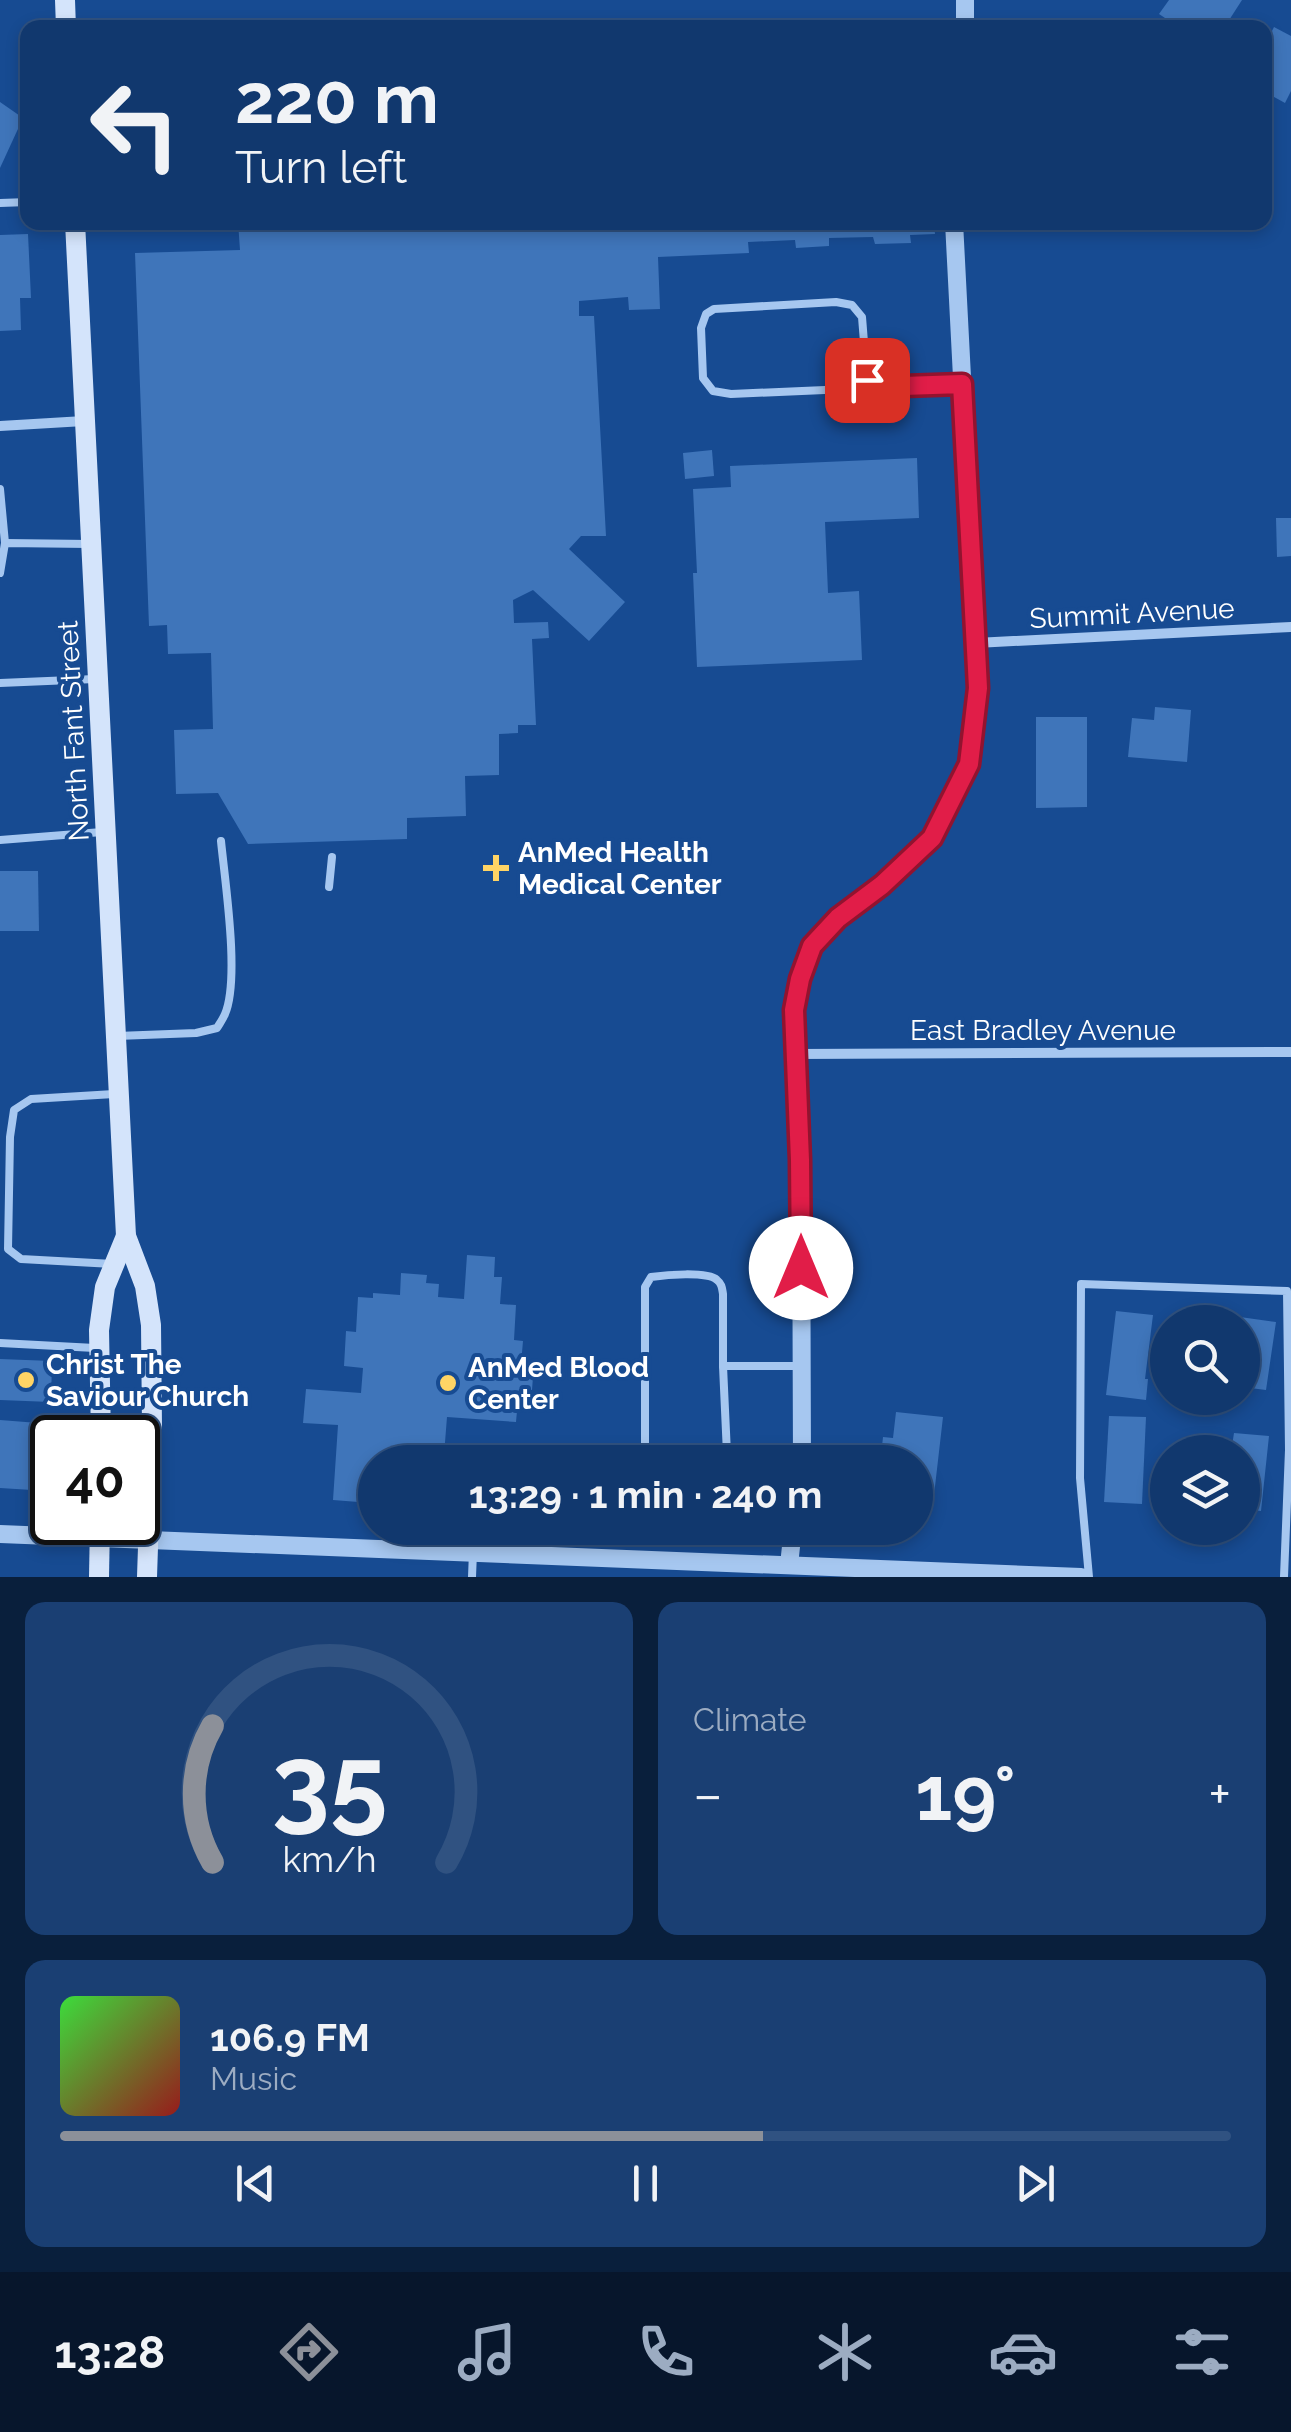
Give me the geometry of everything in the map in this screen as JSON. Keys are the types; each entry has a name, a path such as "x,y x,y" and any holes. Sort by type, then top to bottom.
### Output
{"main road":[{"name":"North Fant Street","path":"75,230 126,1236 145,1286 152,1326 152,1415"},
{"name":"North Fant Street","path":"100,1415 99,1330 105,1286 126,1236"},
{"path":"99,1577 100,1545"},
{"name":"North Fant Street","path":"148,1577 149,1545"}],"street":[{"path":"802,1445 800,1160 794,1010 812,946 838,918 882,885 932,838 969,764 978,688 954,230"},
{"path":"0,426 84,421"},
{"name":"Summit Avenue","path":"976,643 1291,628"},
{"name":"East Bradley Avenue","path":"795,1054 1291,1052"},
{"path":"0,1534 30,1533"},
{"path":"160,1540 788,1564 892,1573 1081,1577"},
{"path":"788,1564 791,1545"}],"lane":[{"path":"874,387 867,380 862,317 852,305 836,302 714,308 706,314 701,328 703,378 713,392 730,394 962,384"},
{"path":"0,490 5,543 0,573"},
{"path":"5,543 90,544"},
{"path":"0,683 97,679"},
{"path":"0,840 106,832"},
{"path":"116,1036 196,1033 217,1028 226,1014 231,954 221,841"},
{"path":"329,887 332,857"},
{"path":"114,1264 21,1259 8,1248 10,1137 14,1110 31,1099 119,1094"},
{"path":"645,1445 645,1286 651,1277 702,1275 713,1276 721,1283 723,1294 727,1445"},
{"path":"1088,1577 1080,1478 1081,1284 1287,1291 1289,1450 1284,1577"},
{"path":"0,1344 100,1348"},
{"path":"723,1366 802,1366"},
{"path":"472,1552 472,1577"}],"building":[{"path":"1169,0 1242,0 1229,20 1168,20 1159,14"},
{"path":"1274,27 1291,36 1291,91 1285,103 1272,96"},
{"path":"0,102 20,116 20,125 0,168"},
{"path":"239,230 935,230 935,234 910,235 911,243 875,244 873,237 829,238 829,246 796,248 795,240 748,242 749,253 658,257 660,309 629,310 628,297 579,301 579,316 594,316 606,536 581,536 569,549 625,602 589,641 533,590 513,600 514,623 548,622 549,638 532,639 536,725 518,725 518,733 499,734 499,775 465,776 466,816 407,818 407,839 248,844 218,793 176,794 174,730 213,729 211,653 168,654 167,625 149,626 135,253 240,250"},
{"path":"28,234 31,298 20,298 21,330 0,331 0,235"},
{"path":"712,450 714,476 685,479 683,453"},
{"path":"917,458 919,518 825,522 828,593 859,591 862,660 697,667 693,489 731,487 730,466"},
{"path":"1276,518 1291,518 1291,556 1277,557"},
{"path":"1155,707 1191,710 1187,762 1128,757 1132,718 1154,720"},
{"path":"1036,717 1087,717 1087,807 1036,808"},
{"path":"0,871 38,871 39,931 0,931"},
{"name":"AnMed Blood Center","path":"467,1255 495,1257 494,1277 502,1277 500,1304 516,1305 514,1340 523,1341 520,1376 533,1377 532,1390 519,1389 516,1422 447,1417 445,1445 358,1445 358,1502 333,1500 338,1425 303,1423 306,1389 361,1393 363,1368 344,1366 346,1331 356,1332 358,1297 373,1298 373,1293 400,1295 401,1273 427,1275 426,1283 439,1284 438,1297 464,1299"},
{"path":"1116,1311 1150,1315 1146,1400 1106,1395"},
{"path":"1260,1320 1276,1322 1266,1390 1260,1389"},
{"name":"Christ The Saviour Church","path":"0,1359 52,1361 51,1402 0,1400"},
{"path":"896,1412 943,1417 934,1495 933,1445 882,1445 883,1437 893,1438"},
{"path":"1109,1416 1146,1417 1142,1504 1104,1502"},
{"path":"0,1420 30,1422 30,1490 0,1488"},
{"path":"1260,1435 1269,1436 1260,1511"}],"place":[{"name":"AnMed Health Medical Center","path":"496,868"},
{"name":"Christ The Saviour Church","path":"26,1380"},
{"name":"AnMed Blood Center","path":"448,1383"}],"route":[{"path":"801,1268 794,1010 800,979 812,946 838,918 882,885 932,838 969,764 978,688 962,384 874,387 867,380"}]}
